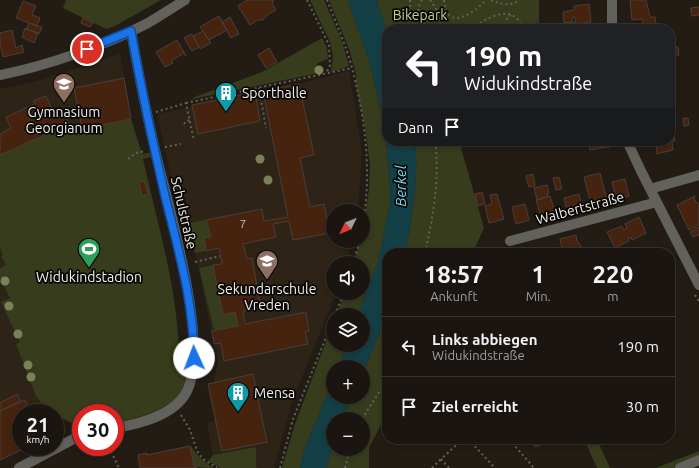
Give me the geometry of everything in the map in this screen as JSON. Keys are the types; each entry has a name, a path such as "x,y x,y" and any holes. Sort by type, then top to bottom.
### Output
{"street":[{"path":"0,74 38,66 131,31 185,0"},
{"path":"612,0 612,24"},
{"name":"Schulstraße","path":"124,425 158,416 181,401 191,382 193,373 194,344 191,312 181,262 154,149 131,31"},
{"path":"630,146 699,286"},
{"path":"650,188 699,175"},
{"name":"Walbertstraße","path":"510,241 657,202"},
{"path":"19,468 72,440"},
{"path":"680,468 699,460"}],"path":[{"path":"308,0 329,45 330,66 326,74"},
{"path":"327,0 352,68 363,117 367,192 365,204"},
{"path":"410,0 411,24"},
{"path":"422,0 418,8 422,24"},
{"path":"430,0 436,8 441,24"},
{"path":"444,0 447,14 453,18 466,16 486,0"},
{"path":"491,0 512,4 519,0"},
{"path":"479,24 495,16 507,13 512,14 517,18 520,24"},
{"path":"505,24 508,17 512,14"},
{"path":"154,113 186,103 352,68"},
{"path":"259,88 266,128"},
{"path":"186,103 194,141"},
{"path":"184,124 186,120 190,120"},
{"path":"128,159 136,153 181,144"},
{"path":"426,248 434,210 437,179 436,146"},
{"path":"195,262 220,256"},
{"path":"280,468 293,419 326,337"},
{"path":"366,412 382,388"},
{"path":"175,406 190,430 196,451 203,459 217,468"},
{"path":"432,468 458,444"},
{"path":"472,444 494,468"},
{"path":"512,444 534,468"},
{"path":"113,456 119,468"},
{"path":"345,468 348,456"},
{"path":"441,459 448,468"}],"shaded area":[{"name":"Gymnasium Georgianum","path":"120,54 131,119 82,129 0,174 0,89 34,82"},
{"name":"Sekundarschule Vreden","path":"349,71 362,151 358,204 326,204 326,248 350,248 348,256 326,256 326,300 333,300 330,308 326,308 326,318 292,402 274,468 256,468 256,447 213,455 207,423 215,421 210,397 218,363 189,223 180,216 157,114 299,84"},
{"path":"0,217 44,403 12,404 12,454 0,460"}],"green space":[{"path":"66,0 161,0 115,26 106,29 63,8"},
{"path":"310,0 324,0 342,41 349,66 331,72 333,56 330,42"},
{"path":"329,0 348,0 371,66 382,119 382,146 387,146 391,199 378,263 370,284 370,256 356,256 358,248 370,248 370,204 367,204 370,165 365,127 356,85 356,74 349,49"},
{"name":"Bikepark","path":"376,0 539,0 539,24 385,24"},
{"path":"322,38 327,48 328,59 318,63 315,68 316,73 314,74 192,98 262,72"},
{"name":"Widukindstadion","path":"131,119 142,154 150,153 151,157 143,159 172,287 176,314 179,366 189,367 185,384 175,400 160,409 124,421 124,404 72,404 72,423 64,419 64,404 42,404 36,396 16,344 20,342 1,302 10,298 0,278 0,268 6,265 1,256 3,255 0,248 0,155 69,124 83,129"},
{"path":"415,146 460,146 484,228 475,248 406,248 412,211"},
{"path":"206,220 211,237 204,238 206,251 195,253 189,223"},
{"path":"213,265 223,315 235,312 238,326 214,330 199,268"},
{"path":"342,300 364,300 361,308 339,308"},
{"path":"382,324 382,423 370,446 370,412 345,412 349,404 370,404 370,360 368,360"},
{"path":"326,342 326,352 344,352 342,360 326,360 326,398 304,450 300,468 282,468 295,424"},
{"path":"586,444 599,444 610,468 597,468"},
{"path":"190,446 201,458 213,468 194,467"},
{"path":"256,447 257,468 220,468 208,461 213,455"},
{"path":"699,451 699,457 673,468 656,468"},
{"path":"330,456 369,456 369,468 326,468"}],"water":[{"path":"348,0 376,0 385,24 382,24 382,119 371,66"},
{"name":"Berkel","path":"387,146 415,146 416,169 414,197 406,248 382,248 382,324 378,336 368,360 341,360 344,352 370,352 370,308 361,308 364,300 370,300 370,283 378,262 391,199"},
{"path":"326,398 326,404 349,404 345,412 326,412 326,456 330,456 326,468 300,468 304,450"}],"building":[{"path":"247,0 273,0 272,3 276,10 267,15 263,20 258,20 250,25 238,6"},
{"path":"630,0 646,0 650,17 655,17 656,24 643,24 642,19 632,20"},
{"path":"23,1 36,6 32,15 40,18 37,26 16,18"},
{"path":"589,4 591,22 576,24 575,17 572,18 572,22 564,23 563,12 574,10 574,6"},
{"path":"699,7 699,15 692,16 691,8"},
{"path":"219,16 227,30 209,40 200,27"},
{"path":"230,17 239,34 231,38 222,22"},
{"path":"83,18 93,23 90,27 81,23"},
{"path":"576,22 576,24 564,24"},
{"path":"29,23 42,27 39,34 26,29"},
{"path":"25,28 38,33 34,43 22,37"},
{"path":"12,30 16,48 22,45 24,52 3,57 0,44 0,33"},
{"path":"203,31 211,43 200,49 193,36"},
{"path":"192,34 199,47 192,51 184,38"},
{"path":"177,40 186,56 184,53 171,61 173,63 165,67 156,52"},
{"path":"675,47 678,47 679,55 675,55"},
{"path":"269,48 277,62 266,68 258,55"},
{"path":"124,78 131,119 82,129 74,88"},
{"path":"299,84 314,155 300,158 310,207 324,204 326,214 326,234 293,240 289,221 273,224 276,237 243,244 247,259 252,258 261,308 243,311 245,324 306,312 309,331 305,332 308,344 224,361 221,343 214,344 212,331 238,326 235,312 223,315 213,265 222,264 219,248 206,251 204,238 211,237 206,220 262,209 264,221 288,217 263,91"},
{"name":"Sporthalle","path":"255,92 260,121 198,134 192,105"},
{"path":"46,96 53,112 62,108 69,124 0,155 0,134 11,128 6,117 35,104 33,101"},
{"path":"683,118 688,118 689,125 684,126"},
{"path":"589,146 600,146 600,148 590,150"},
{"path":"600,146 610,147 600,148"},
{"path":"656,146 673,146 673,150 657,154"},
{"path":"600,173 607,200 591,204 584,177"},
{"path":"533,174 535,186 529,187 526,176"},
{"path":"559,177 562,189 556,190 553,178"},
{"path":"625,179 629,196 616,199 612,182"},
{"path":"144,181 148,194 142,196 139,182"},
{"path":"547,185 549,193 547,193 548,197 537,200 534,188"},
{"path":"482,192 485,204 478,206 475,194"},
{"path":"497,194 504,219 489,223 485,206 492,204 490,195"},
{"path":"579,194 582,207 570,210 569,206 566,207 564,198"},
{"path":"550,196 556,214 541,217 536,200"},
{"path":"695,196 694,198 696,202 699,204 699,225 689,230 677,205"},
{"path":"525,204 529,220 516,224 512,207"},
{"path":"639,217 646,233 632,240 631,237 628,239 629,241 615,248 607,232 622,226 624,230 627,228 625,224"},
{"path":"699,227 699,235 693,237 690,232"},
{"path":"576,235 577,241 581,245 580,248 562,248 560,239"},
{"name":"Mensa","path":"253,374 267,442 222,451 208,384"},
{"path":"17,394 21,401 0,411 0,403"},
{"path":"25,400 27,404 16,404"},
{"path":"12,406 12,454 0,460 0,411"},
{"path":"534,444 542,444 535,447"},
{"path":"190,446 194,467 197,468 140,468 138,455 147,453 147,455"}],"place":[{"name":"Gymnasium Georgianum","path":"64,104"},
{"name":"Sporthalle","path":"226,112"},
{"name":"Widukindstadion","path":"89,268"},
{"name":"Sekundarschule Vreden","path":"267,280"},
{"name":"Mensa","path":"238,412"}],"route":[{"path":"87,49 131,31 154,149 181,262 191,312 194,358"}]}
